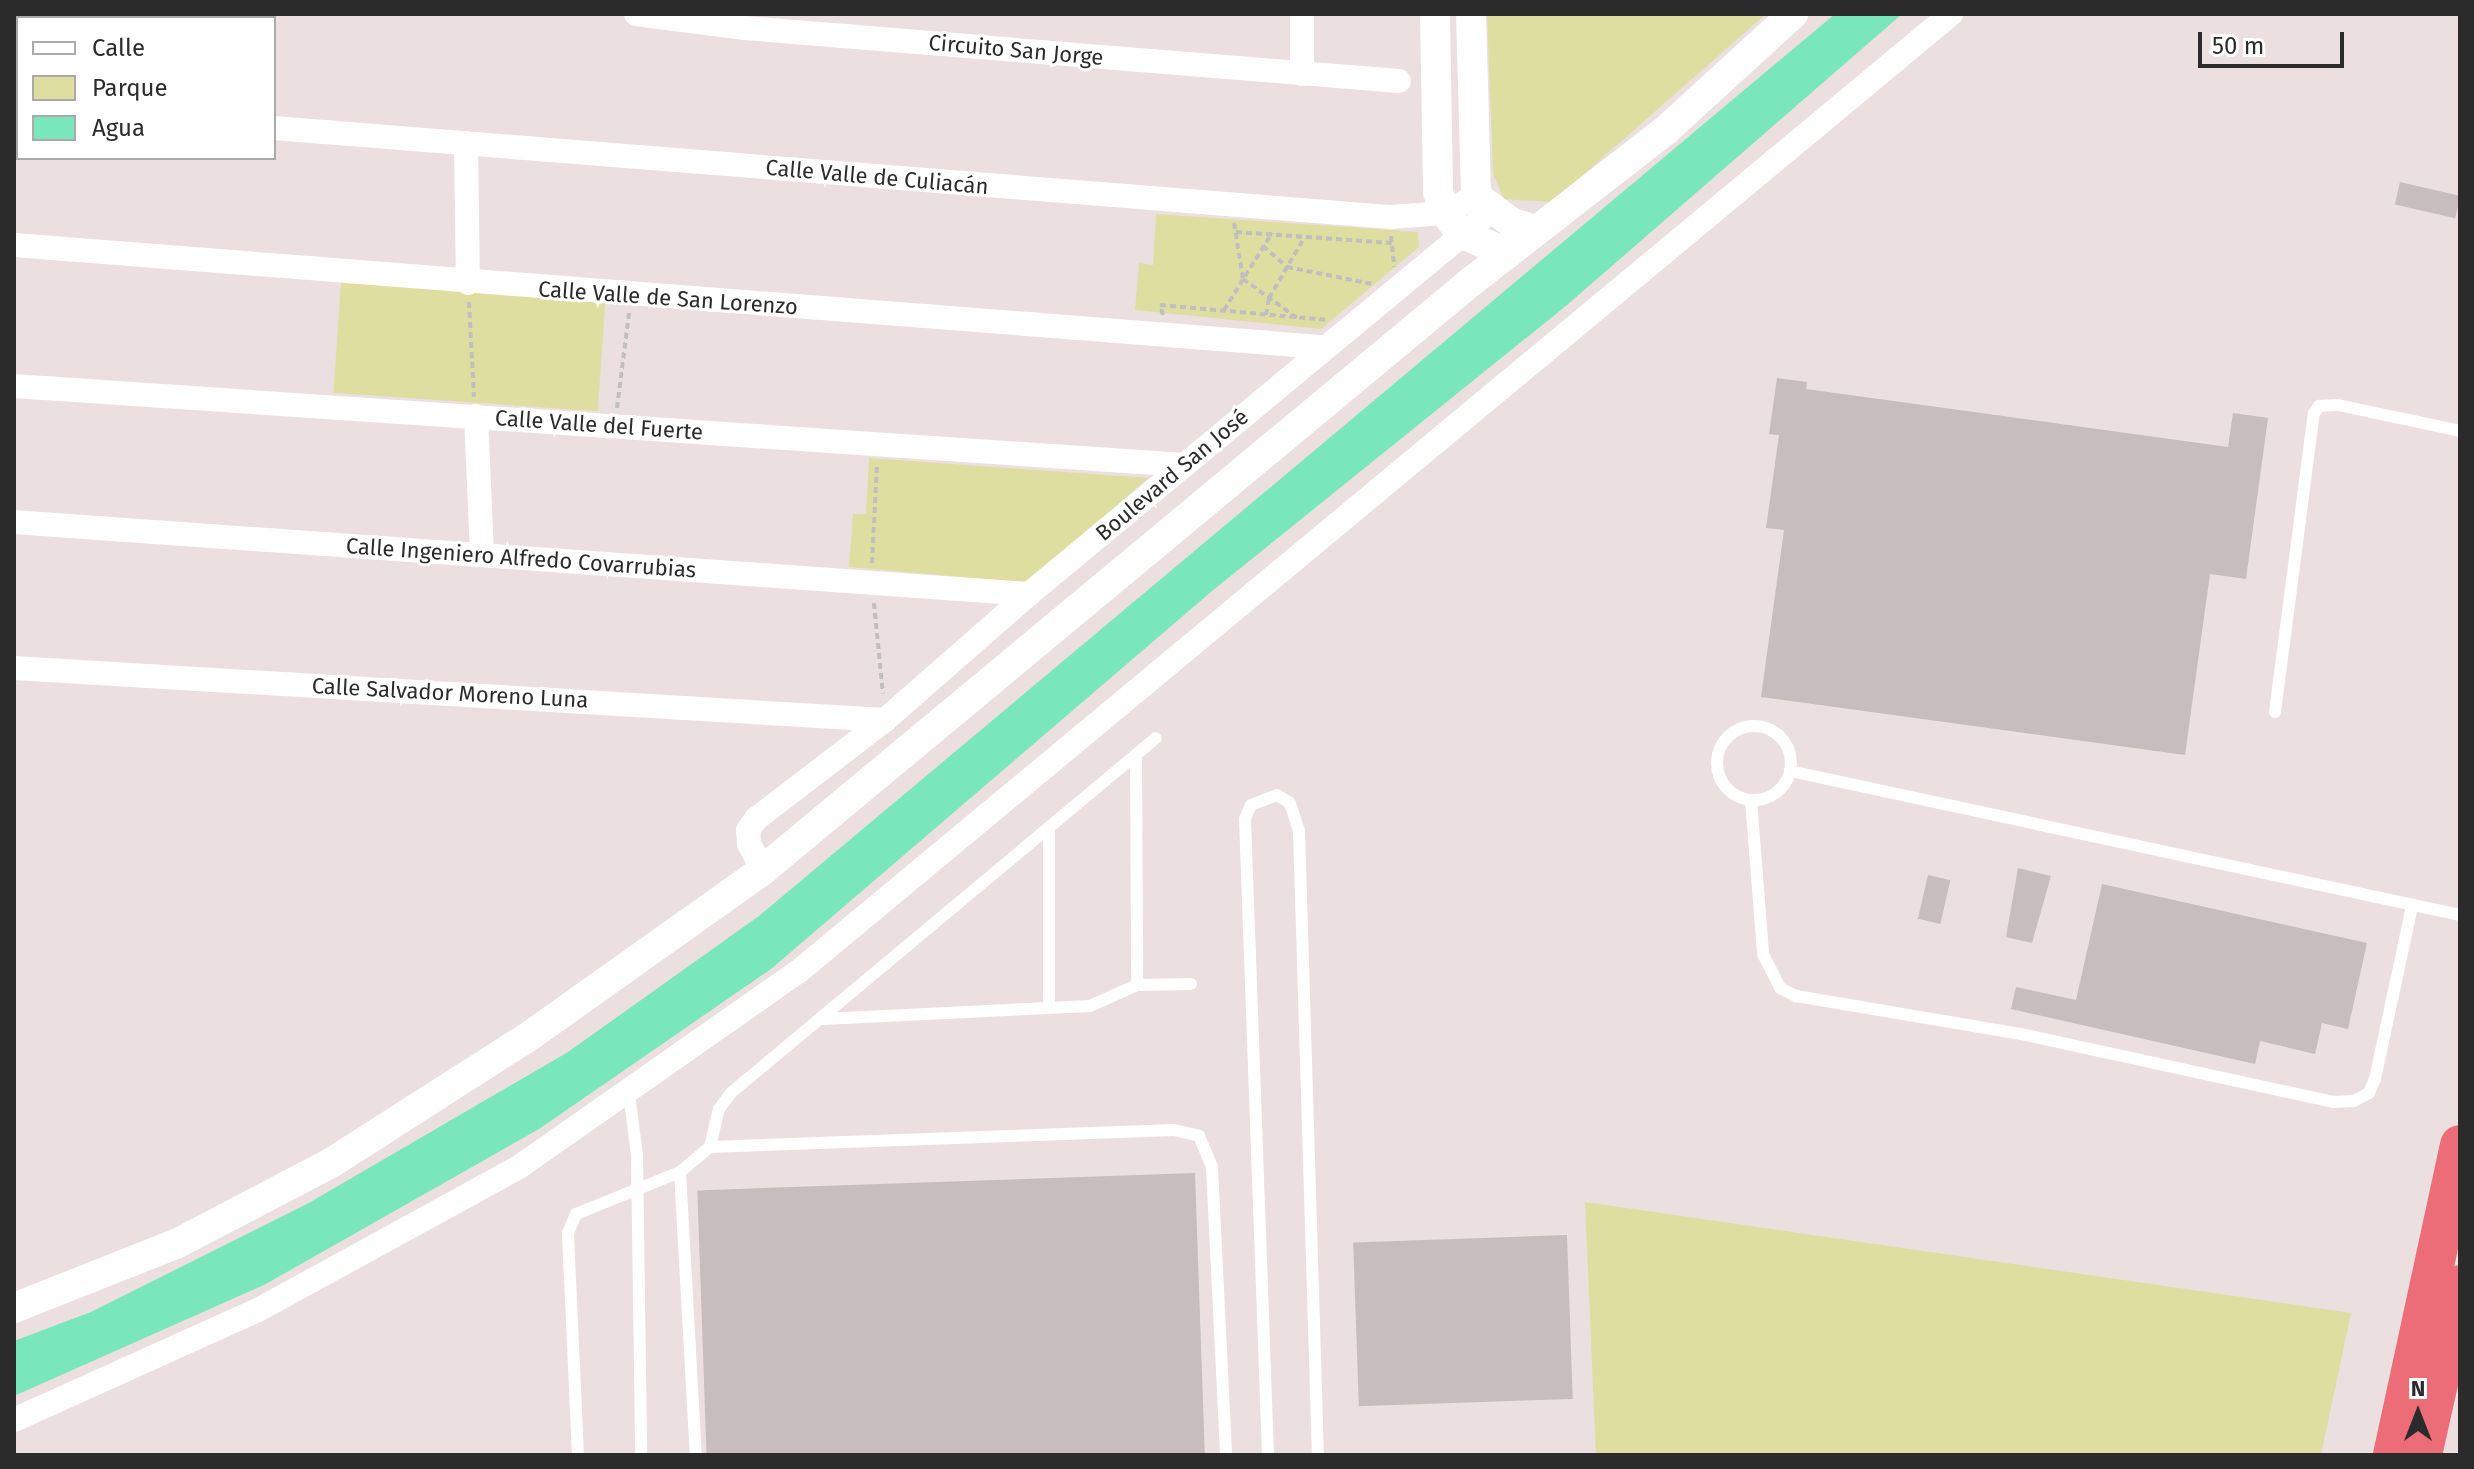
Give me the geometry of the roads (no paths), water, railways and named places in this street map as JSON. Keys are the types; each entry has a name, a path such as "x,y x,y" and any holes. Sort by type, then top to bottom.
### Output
{"highway":[{"path":"2393,1455 2460,1145"},
{"path":"2422,1455 2460,1285"}],"street":[{"name":"Circuito San Jorge","path":"636,14 746,21 1399,81"},
{"path":"1302,14 1302,74"},
{"path":"1435,14 1438,192 1449,233 1472,281"},
{"path":"1471,14 1483,204 1537,230"},
{"path":"14,1308 178,1243 331,1163 531,1035 763,870 1472,281 1666,130 1793,14"},
{"path":"14,1420 258,1310 519,1167 629,1094 798,972 1951,14"},
{"name":"Calle Valle de Culiacán","path":"276,128 1391,217 1449,233 1483,204"},
{"path":"466,143 468,283"},
{"path":"1449,233 1508,253"},
{"name":"Boulevard San José","path":"763,870 749,844 748,830 756,819 885,720 1029,594 1395,288 1449,233"},
{"name":"Calle Valle de San Lorenzo","path":"14,245 1169,339 1208,336 1323,347"},
{"name":"Calle Valle del Fuerte","path":"14,386 1185,465"},
{"path":"476,416 482,555"},
{"name":"Calle Ingeniero Alfredo Covarrubias","path":"14,522 1029,594"},
{"name":"Calle Salvador Moreno Luna","path":"14,668 885,720"}],"lane":[{"path":"2275,712 2314,413 2319,406 2338,405 2460,431"},
{"path":"1756,726 1779,736 1787,746 1790,771 1776,793 1751,800 1728,790 1716,767 1722,742 1731,733 1756,726"},
{"path":"578,1455 571,1222 584,1207 637,1192 680,1172 710,1147 724,1101 1049,832 1156,738"},
{"path":"1136,757 1137,985"},
{"path":"1790,771 2460,915"},
{"path":"1268,1455 1245,819 1251,805 1277,795 1290,803 1299,831 1318,1455"},
{"path":"1751,800 1763,954 1769,972 1788,992 2026,1035 2333,1102 2354,1101 2369,1093 2375,1079 2412,906"},
{"path":"1049,832 1049,1007"},
{"path":"823,1019 1090,1006 1137,985 1191,984"},
{"path":"629,1094 637,1192 641,1455"},
{"path":"710,1147 1174,1130 1199,1136 1212,1167 1226,1455"},
{"path":"680,1172 696,1455"}],"water":[{"path":"1835,14 1902,14 1567,305 1212,591 771,969 539,1129 264,1285 14,1396 14,1341 91,1312 307,1204 568,1052 759,916"}]}
